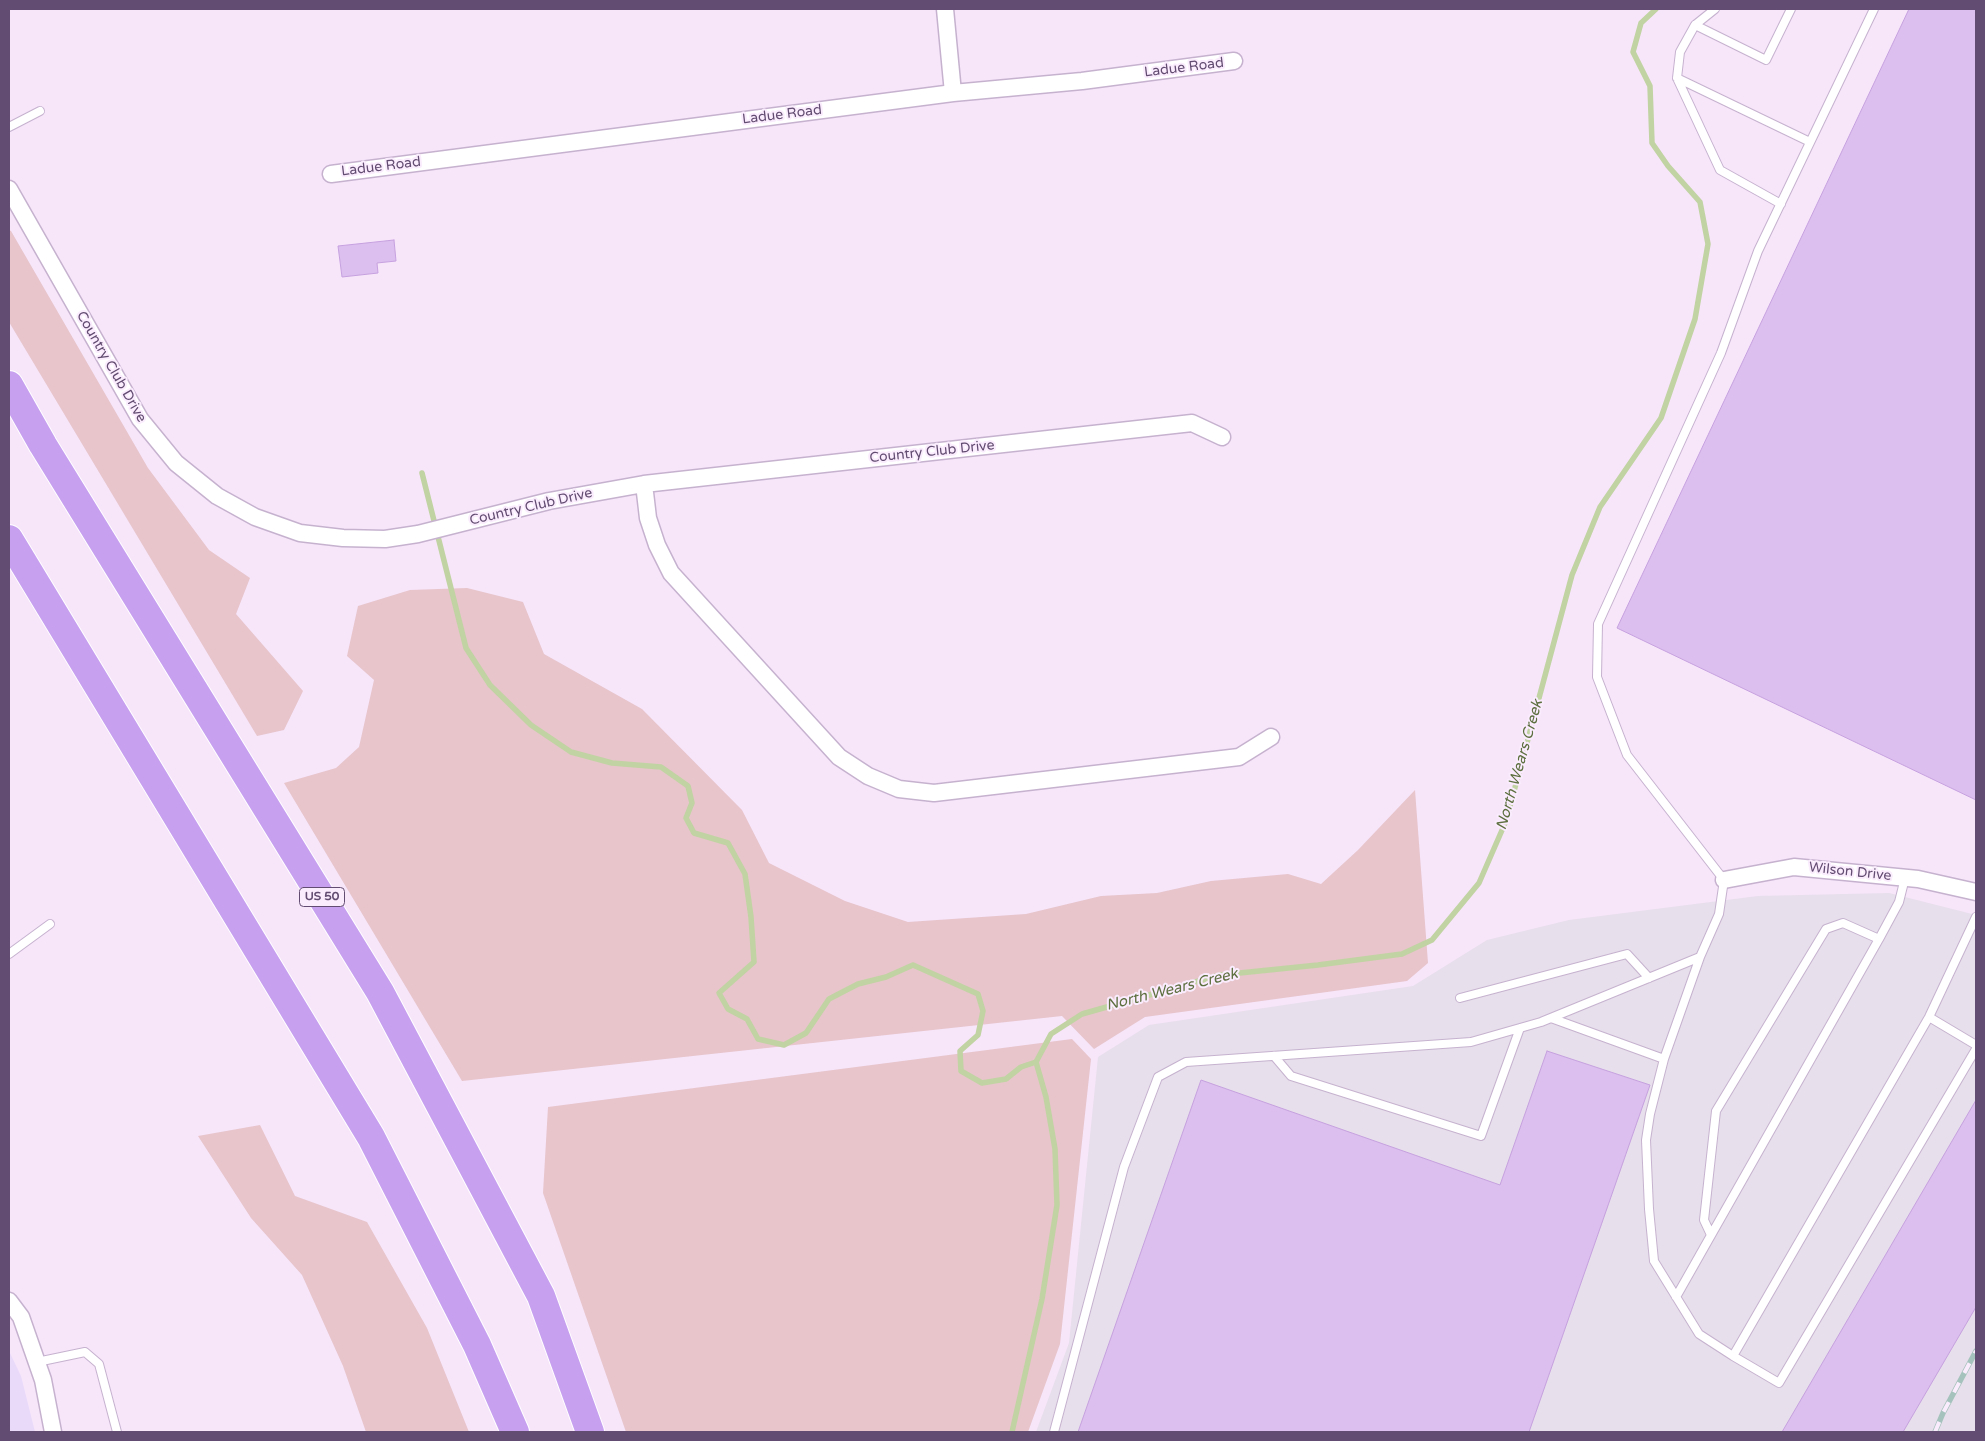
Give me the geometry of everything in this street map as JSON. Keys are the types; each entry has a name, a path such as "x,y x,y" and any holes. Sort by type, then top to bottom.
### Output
{"highway":[{"name":"US 50","path":"9,386 43,445 380,992 540,1296 590,1432"},
{"path":"9,539 371,1137 477,1345 515,1432"}],"street":[{"path":"945,9 952,93"},
{"name":"Ladue Road","path":"331,174 952,93 1082,81 1234,62"},
{"name":"Country Club Drive","path":"9,189 140,419 176,463 217,496 256,517 300,533 342,538 385,540 418,534 549,501 644,484 1192,423 1222,437"},
{"path":"644,484 648,518 657,545 671,573 839,756 868,776 899,789 934,793 1239,757 1271,737"},
{"name":"Wilson Drive","path":"1724,880 1794,867 1905,878 1976,892"},
{"path":"9,1301 21,1317 37,1362 43,1380 53,1432"}],"lane":[{"path":"1715,9 1695,25 1680,52 1677,78 1720,170 1781,204"},
{"path":"1695,25 1766,60 1790,9"},
{"path":"1874,9 1758,251 1722,354 1598,624 1597,678 1627,755 1724,880 1718,914 1700,957 1664,1059 1650,1114 1646,1140 1649,1209 1654,1261 1699,1334 1779,1383 1976,1047 1930,1017"},
{"path":"1677,78 1810,142"},
{"path":"9,127 40,112"},
{"path":"1676,1297 1879,939 1899,902 1905,878"},
{"path":"1733,1356 1930,1017 1976,917"},
{"path":"1711,1235 1704,1220 1716,1111 1826,929 1843,923 1879,939"},
{"path":"9,954 50,924"},
{"path":"1460,998 1627,954 1649,978"},
{"path":"1054,1432 1124,1167 1158,1077 1186,1062 1471,1042 1551,1018 1700,957"},
{"path":"1551,1018 1664,1059"},
{"path":"1274,1056 1291,1076 1482,1136 1520,1028"},
{"path":"37,1362 85,1352 99,1364 117,1432"}],"shaded area":[{"path":"9,230 148,468 209,550 250,578 236,614 303,691 284,730 257,736 9,322"},
{"path":"467,588 523,602 544,654 642,709 742,810 769,863 845,901 908,922 1026,914 1101,896 1157,893 1211,881 1288,874 1321,884 1358,850 1415,790 1428,963 1407,981 1145,1017 1094,1049 1062,1016 462,1081 284,783 336,768 359,747 374,680 347,656 358,606 410,590"},
{"path":"1889,893 1976,915 1976,1432 1036,1432 1069,1343 1098,1057 1149,1025 1413,986 1487,940 1569,920 1758,896"},
{"path":"1072,1039 1091,1059 1060,1344 1028,1432 626,1432 543,1193 548,1107"},
{"path":"260,1125 295,1196 367,1222 427,1328 469,1432 366,1432 343,1366 302,1275 251,1218 198,1136"},
{"path":"9,1351 21,1376 35,1432 9,1432"}],"building":[{"path":"1909,9 1976,9 1976,800 1617,628"},
{"path":"394,240 396,261 377,263 378,273 342,277 338,246"},
{"path":"1547,1051 1650,1085 1529,1432 1078,1432 1201,1080 1500,1185"},
{"path":"1976,1100 1976,1307 1903,1432 1782,1432"}],"waterway":[{"name":"North Wears Creek","path":"1012,1432 1042,1299 1057,1205 1055,1149 1046,1097 1036,1062 1051,1034 1082,1014 1220,975 1402,954 1432,940 1479,883 1506,821 1572,575 1600,507 1661,418 1695,319 1708,244 1700,202 1668,166 1652,143 1650,86 1633,52 1641,23 1656,9"},
{"path":"422,473 466,648 490,685 531,725 571,752 612,763 661,767 688,786 692,803 686,818 694,833 728,843 745,874 751,917 754,962 719,993 728,1009 747,1019 758,1039 784,1045 806,1033 829,999 858,984 886,977 913,965 978,994 983,1011 978,1035 960,1051 961,1071 982,1083 1006,1079 1021,1067 1036,1062"}],"railway":[{"path":"1935,1432 1976,1351"}]}
